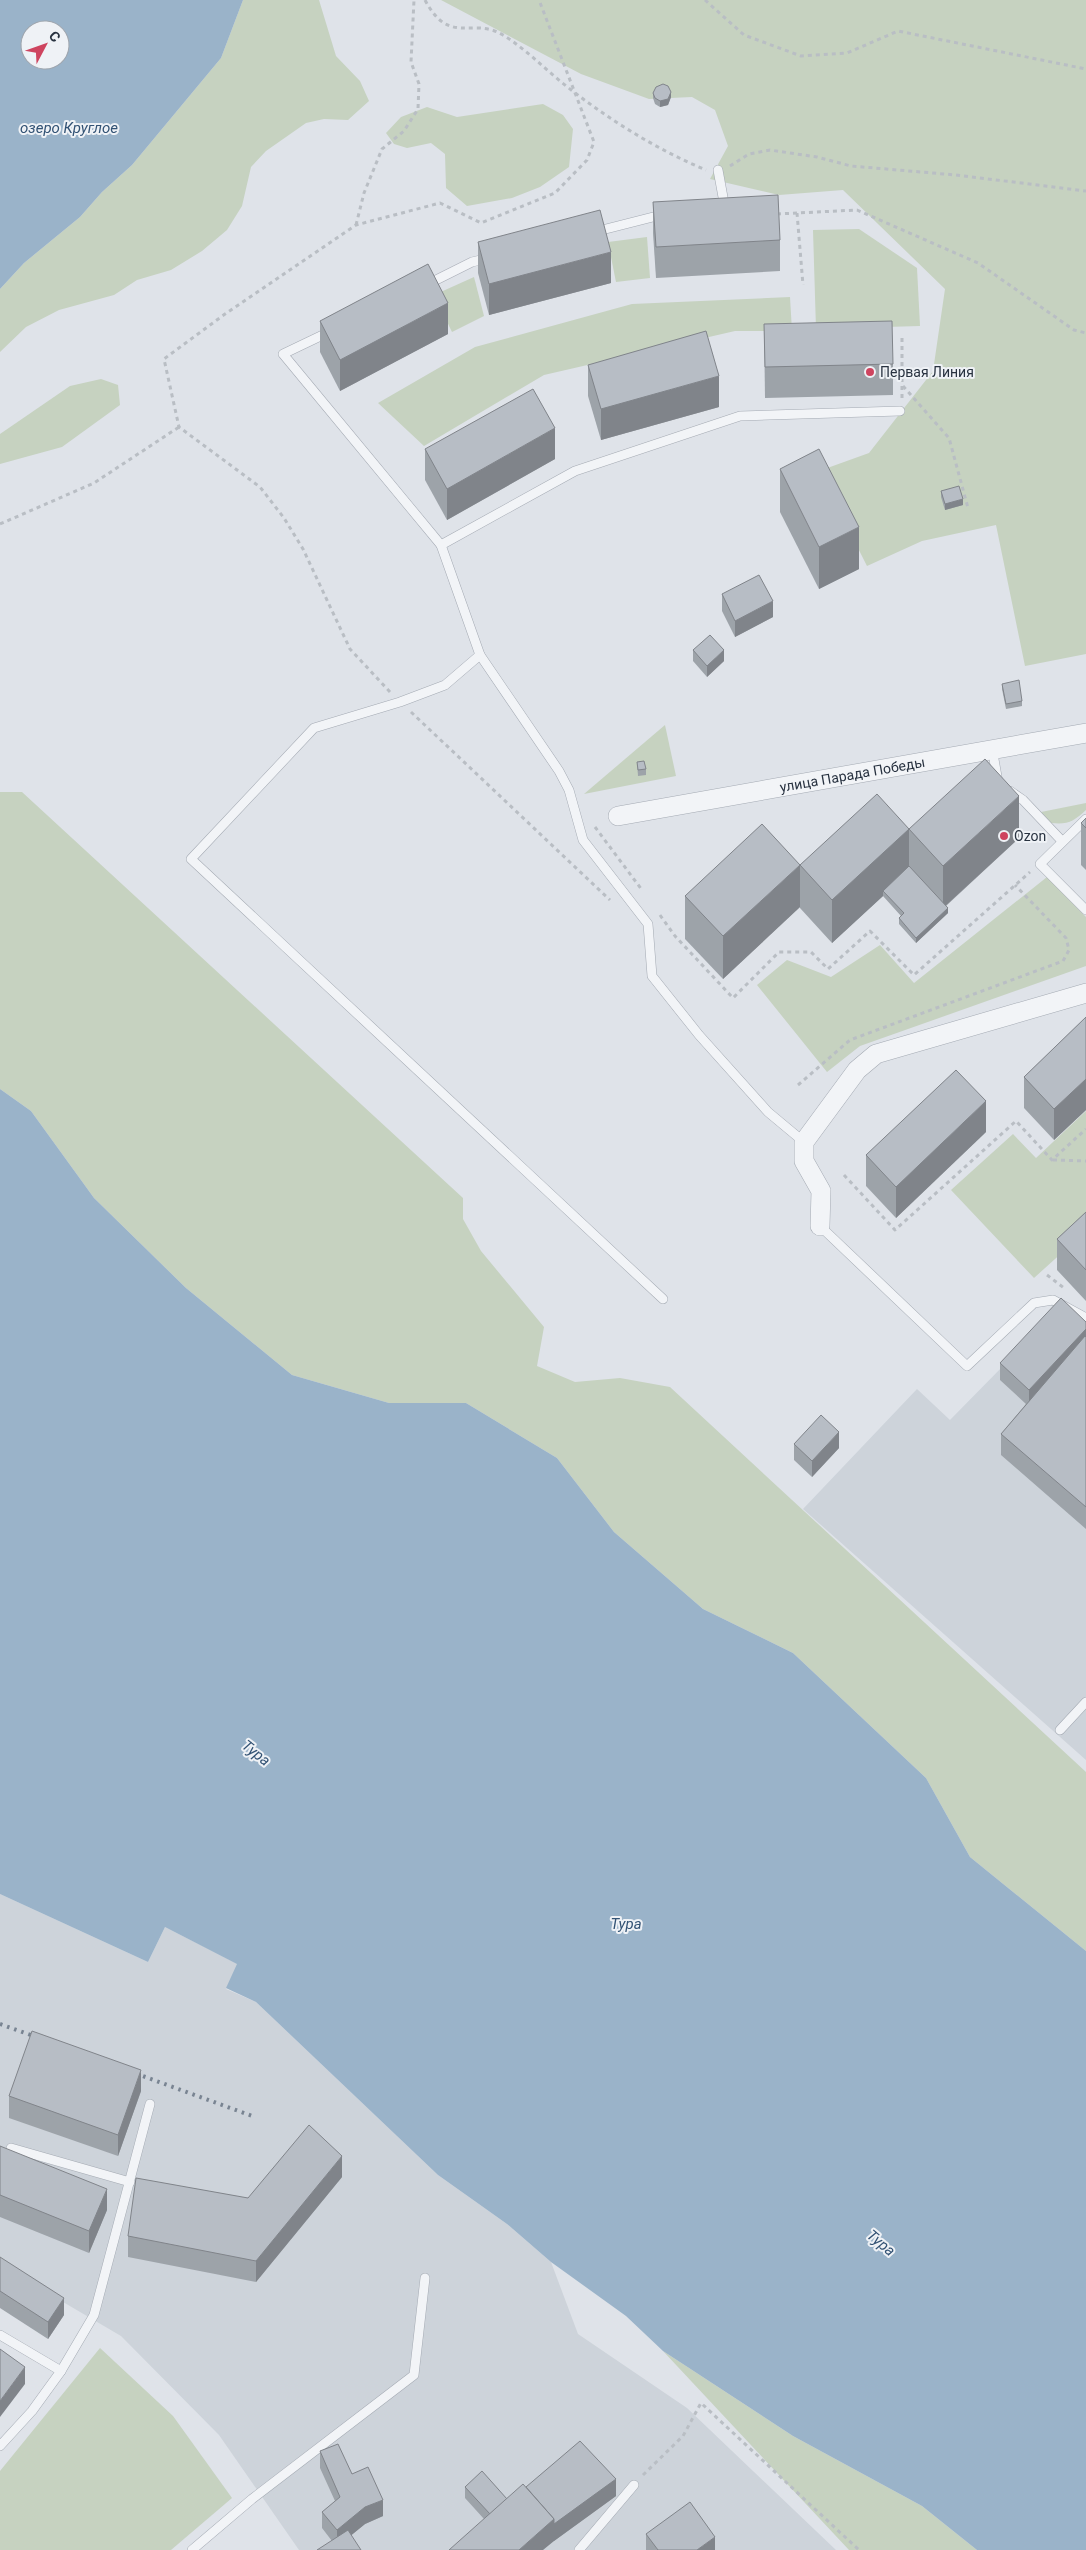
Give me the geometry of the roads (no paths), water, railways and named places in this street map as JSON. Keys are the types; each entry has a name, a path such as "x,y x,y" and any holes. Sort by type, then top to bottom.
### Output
{"street":[{"name":"улица Парада Победы","path":"618,816 992,748 1086,733"},
{"path":"820,1226 821,1191 804,1161 804,1142 856,1070 876,1054 1086,993"}],"lane":[{"path":"718,170 727,216 718,216"},
{"path":"586,234 653,217 672,217"},
{"path":"418,288 472,262 500,255"},
{"path":"337,328 283,354 441,545 480,655 569,790 583,840 648,924 652,976 698,1035 768,1112 804,1142"},
{"path":"441,545 575,472 740,416 900,411"},
{"path":"480,655 445,685 400,702 314,728 191,859 663,1299"},
{"path":"992,748 998,782 1023,800 1062,842"},
{"path":"1086,819 1040,864 1086,910"},
{"path":"820,1226 967,1366 1034,1303 1053,1300 1086,1318"},
{"path":"1060,1730 1086,1702"},
{"path":"0,2446 32,2411 61,2370 94,2315 150,2104"},
{"path":"11,2148 130,2182"},
{"path":"192,2550 252,2499 414,2375 425,2278"},
{"path":"0,2334 61,2370"},
{"path":"579,2550 634,2485"}],"water":[{"name":"озеро Круглое","path":"0,0 243,0 221,58 132,165 102,192 80,217 24,263 0,289"},
{"name":"Тура","path":"0,1089 31,1111 94,1198 186,1288 292,1375 389,1403 466,1403 557,1458 614,1532 703,1609 793,1653 926,1778 970,1857 1086,1951 1086,2550 977,2550 922,2506 793,2436 663,2351 626,2316 551,2262 507,2224 438,2175 256,2002 226,1988 237,1964 165,1927 148,1962 0,1894"}],"railway":[{"path":"0,2024 42,2039"},
{"path":"129,2071 255,2117"}],"place":[{"name":"Первая Линия","path":"870,372"},
{"name":"Ozon","path":"1004,836"}]}
